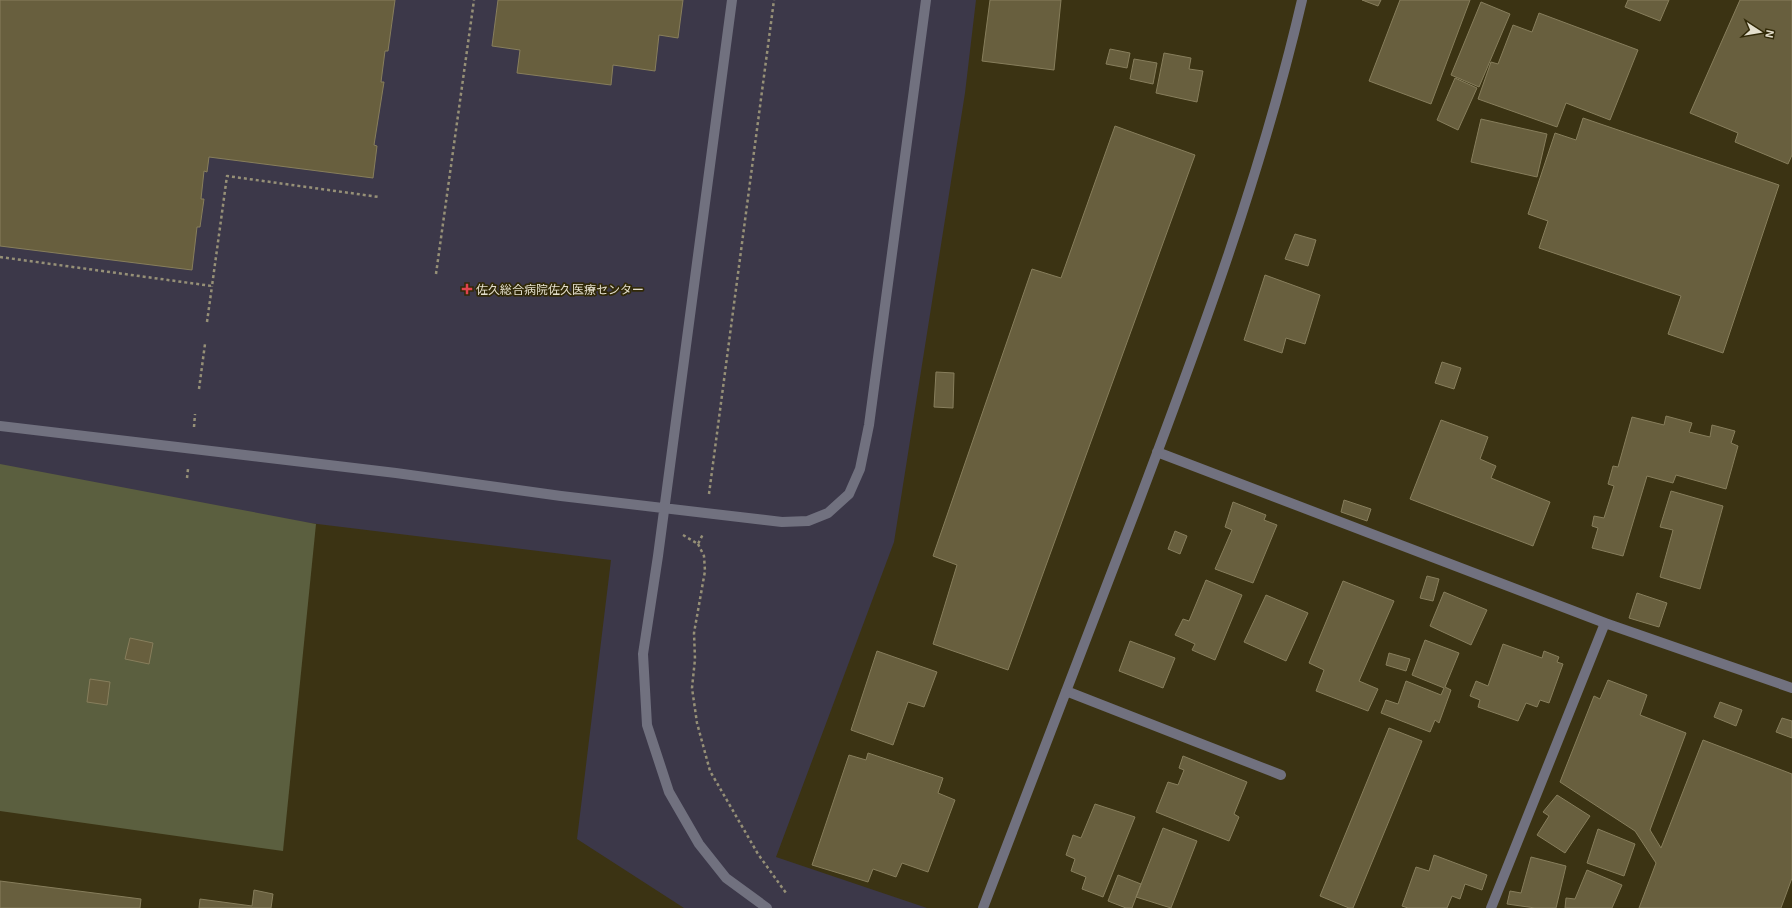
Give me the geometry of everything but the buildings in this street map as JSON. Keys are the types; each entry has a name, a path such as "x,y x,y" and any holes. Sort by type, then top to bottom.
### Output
{"street":[{"path":"732,0 643,654 646,724 668,792 699,844 726,878 767,908"},
{"path":"0,426 396,473 580,498 782,522 808,521 828,513 849,494 860,469 869,425 926,0"},
{"path":"983,908 1157,452 1234,239 1262,152 1302,0"},
{"path":"1157,452 1605,623 1792,688"},
{"path":"1491,908 1605,623"},
{"path":"1066,691 1281,775"}],"path":[{"path":"436,274 474,0"},
{"path":"709,496 774,0"},
{"path":"207,322 226,176 379,197"},
{"path":"0,257 212,286"},
{"path":"199,389 205,344"},
{"path":"193,432 195,414"},
{"path":"698,544 703,534"},
{"path":"683,536 698,544 704,556 705,571 694,633 695,659 692,688 697,723 710,771 758,854 786,893"}],"shaded area":[{"name":"佐久総合病院佐久医療センター","path":"0,0 976,0 965,93 894,542 776,857 927,908 684,908 577,839 611,560 0,485"}],"green space":[{"path":"0,464 316,524 283,851 0,811"}],"place":[{"name":"佐久総合病院佐久医療センター","path":"467,289"}]}
